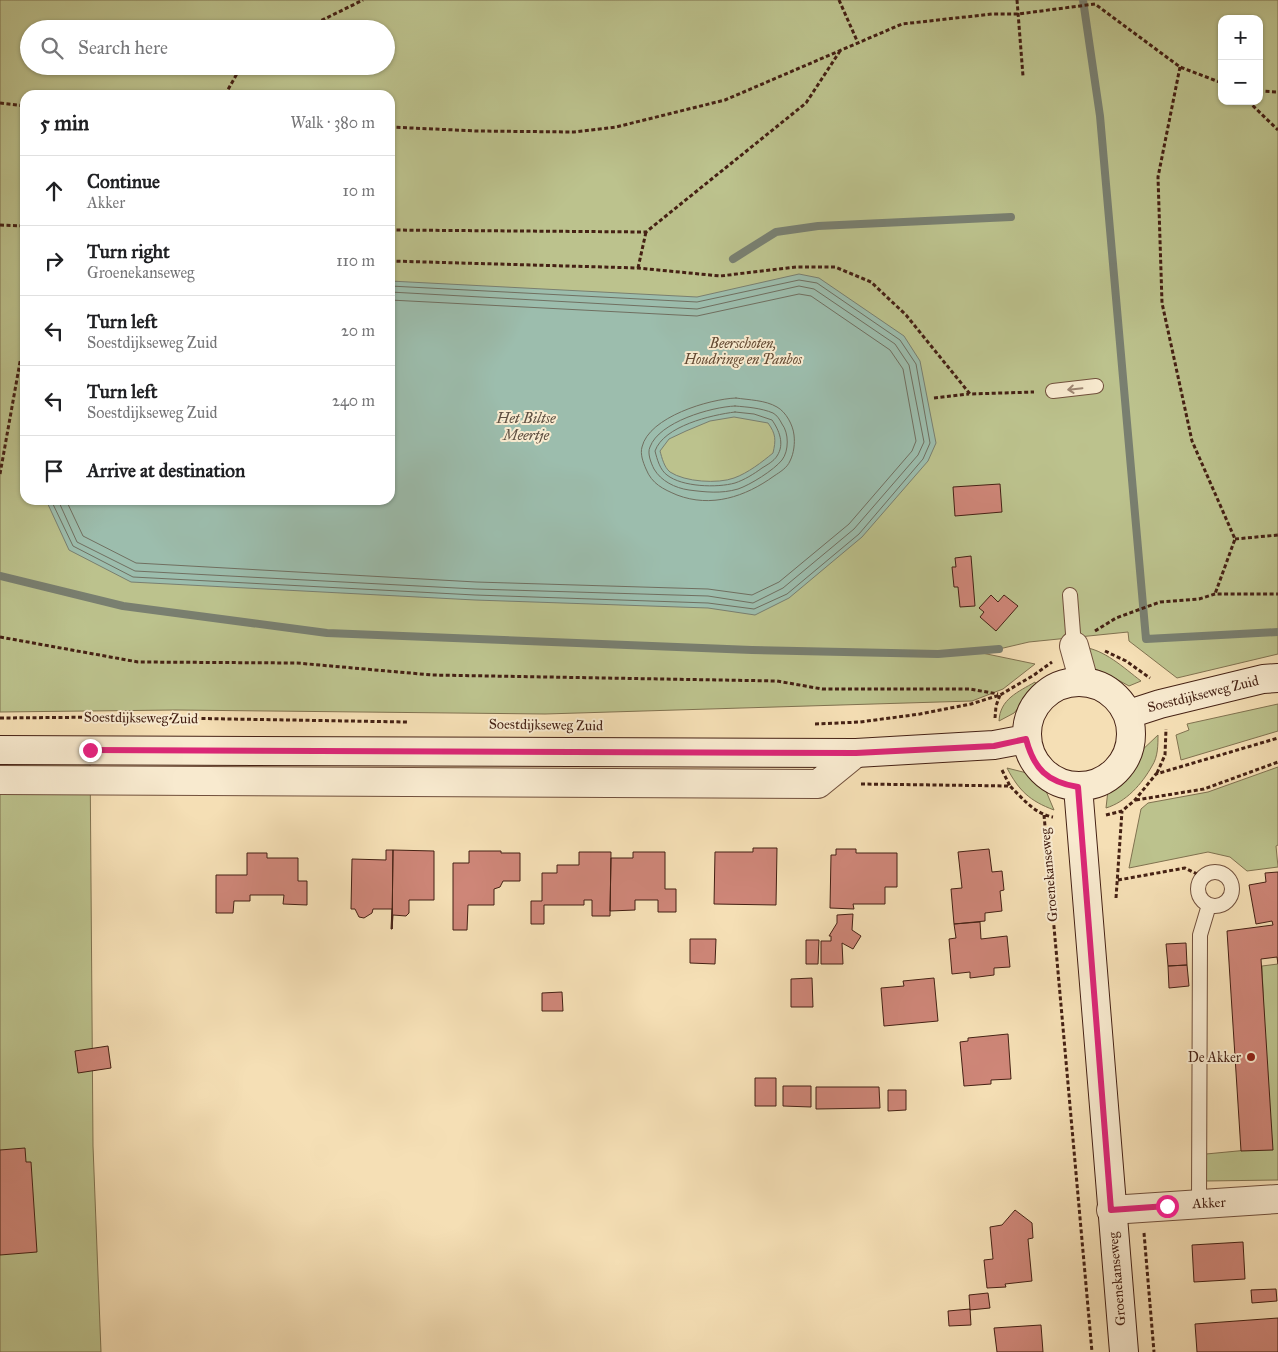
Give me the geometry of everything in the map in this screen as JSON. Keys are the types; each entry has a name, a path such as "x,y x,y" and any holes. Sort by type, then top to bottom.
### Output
{"main road":[{"path":"1074,646 1084,682"},
{"name":"Soestdijkseweg Zuid","path":"1129,714 1160,704 1263,679 1278,678"},
{"name":"Soestdijkseweg Zuid","path":"0,750 856,753 994,746 1026,739 1027,724 1032,709 1041,696 1069,682 1084,682 1099,685 1112,693 1129,714 1132,735 1129,751 1121,766 1109,777 1094,785 1078,787"},
{"path":"1026,739 1030,754 1038,767 1049,778 1063,784 1078,787"},
{"path":"0,780 818,784 856,753"},
{"name":"Groenekanseweg","path":"1078,787 1124,1352"},
{"name":"Akker","path":"1111,1210 1278,1199"}],"lane":[{"path":"1053,391 1096,386"},
{"path":"1070,595 1074,646"},
{"path":"1219,873 1228,880 1231,884 1231,895 1224,903 1214,906 1204,903 1198,893 1199,882 1203,877 1219,873"},
{"path":"1199,1204 1200,935 1209,905"}],"path":[{"path":"322,20 363,0"},
{"path":"839,0 858,43"},
{"path":"1017,0 1023,76"},
{"path":"395,127 477,131 574,132 616,127 725,100 902,24 992,14 1018,14 1095,4 1180,67 1218,81"},
{"path":"638,268 646,232 806,103 840,50"},
{"path":"1180,67 1158,178 1162,302 1192,441 1235,539 1216,594"},
{"path":"228,90 236,75"},
{"path":"1263,91 1278,92"},
{"path":"0,103 20,105"},
{"path":"1252,105 1278,130"},
{"path":"0,226 20,226"},
{"path":"395,230 646,232"},
{"path":"395,261 638,268 720,276 796,267 835,266 870,282 906,316 970,394"},
{"path":"0,474 20,362"},
{"path":"934,398 970,394 1053,391"},
{"path":"1235,539 1278,535"},
{"path":"1116,618 1160,602 1199,599 1216,594 1278,594"},
{"path":"0,637 138,662 297,664 432,675 777,681 822,689 970,689 1000,694"},
{"path":"811,724 860,722 971,704 1000,694 1034,675 1074,646"},
{"name":"Soestdijkseweg Zuid","path":"0,718 113,717 408,722"},
{"path":"1135,800 1204,788 1278,762"},
{"path":"1117,906 1122,812"},
{"name":"Groenekanseweg","path":"1044,816 1092,1352"},
{"path":"1118,880 1185,868 1203,877"},
{"path":"1142,1207 1154,1352"}],"green space":[{"name":"Beerschoten, Houdringe en Panbos","path":"0,0 1278,0 1278,654 1177,678 1129,641 1128,632 1029,642 982,653 1035,664 1003,689 972,701 545,714 176,710 0,712"},
{"path":"1082,647 1106,655 1141,681 1129,686 1088,666"},
{"path":"1035,682 1037,686 1014,713 999,721 1000,713 1006,702 1016,693"},
{"path":"1278,704 1278,731 1181,760 1176,735 1189,730 1187,724"},
{"path":"1158,735 1155,759 1143,779 1127,797 1106,808 1108,790 1129,772 1138,754"},
{"path":"0,750 90,750 93,1146 101,1352 0,1352"},
{"path":"1278,767 1278,845 1276,846 1278,867 1247,871 1230,857 1208,852 1129,868 1141,809 1148,803 1208,792"},
{"path":"1007,768 1027,773 1046,791 1054,810 1038,803 1026,794 1016,783"},
{"path":"1278,964 1278,1180 1206,1181 1206,1154 1269,1148 1262,966"}],"water":[{"name":"Het Biltse Meertje","path":"799,274 819,278 904,336 920,361 936,443 928,461 862,537 789,598 755,615 708,608 475,600 131,582 69,550 48,505 395,505 395,281 697,297","holes":["734,417 768,423 775,437 773,453 750,470 727,480 702,481 676,475 666,468 660,451 669,439 710,421"]}],"building":[{"path":"1000,484 1002,512 955,516 953,487"},
{"path":"971,556 975,606 960,607 958,587 954,587 952,567 956,567 955,558"},
{"path":"991,595 998,602 1004,595 1018,606 996,631 980,617 984,612 979,608"},
{"path":"753,848 777,848 776,905 714,904 715,852 753,852"},
{"path":"836,849 856,849 856,853 897,853 897,887 885,887 885,904 853,904 854,909 830,908 831,855 836,855"},
{"path":"989,849 992,872 1002,871 1004,890 1000,891 1002,911 985,913 985,921 954,924 951,889 962,888 958,852"},
{"path":"386,850 393,850 392,929 392,909 373,909 372,913 364,918 359,917 355,909 351,909 352,859 386,860"},
{"path":"393,850 434,851 434,900 409,900 409,913 406,916 393,915 392,929"},
{"path":"469,851 520,853 520,881 503,881 500,887 494,889 494,905 468,905 467,930 453,930 453,863 469,863"},
{"path":"579,852 611,852 610,916 592,916 592,900 584,900 584,905 544,905 544,924 531,924 531,901 542,901 542,873 557,873 557,865 579,865"},
{"path":"633,852 665,852 665,889 676,889 676,912 658,912 658,900 635,900 635,910 610,911 611,858 633,858"},
{"path":"247,853 267,853 267,858 298,858 298,881 307,881 307,905 283,904 284,895 250,895 250,901 234,901 233,913 216,913 216,875 247,875"},
{"name":"De Akker","path":"1278,872 1278,964 1277,957 1261,959 1273,1150 1241,1151 1227,931 1273,925 1272,921 1256,924 1249,885 1266,882 1265,873"},
{"path":"853,914 852,930 861,936 853,949 842,943 843,964 821,964 821,941 831,941 831,936 829,936 837,923 837,915"},
{"path":"980,922 981,939 1007,936 1010,967 994,968 994,975 970,978 970,972 952,974 949,939 956,938 954,924"},
{"path":"690,939 716,939 715,964 690,963"},
{"path":"806,940 819,940 818,964 806,964"},
{"path":"1186,943 1187,965 1168,966 1166,944"},
{"path":"1187,965 1189,986 1169,988 1168,966"},
{"path":"812,978 813,1007 791,1007 791,979"},
{"path":"934,978 938,1021 884,1026 881,988 904,986 903,981"},
{"path":"562,992 563,1011 542,1011 542,993"},
{"path":"1008,1034 1011,1079 991,1080 991,1084 964,1086 960,1042 968,1041 968,1038"},
{"path":"108,1046 111,1068 78,1073 75,1051"},
{"path":"755,1078 776,1078 776,1106 755,1106"},
{"path":"783,1086 811,1086 811,1107 783,1106"},
{"path":"816,1087 879,1087 880,1108 816,1109"},
{"path":"888,1090 906,1090 906,1110 888,1111"},
{"path":"25,1148 26,1162 31,1162 37,1252 0,1255 0,1150"},
{"path":"1015,1210 1032,1223 1033,1238 1028,1239 1032,1281 1005,1284 1006,1287 987,1288 984,1260 993,1259 990,1227 1002,1225"},
{"path":"1243,1242 1245,1279 1194,1282 1192,1245"},
{"path":"1276,1289 1277,1301 1252,1303 1251,1290"},
{"path":"988,1293 990,1308 970,1310 969,1295"},
{"path":"970,1309 971,1325 949,1326 948,1311"},
{"path":"1278,1318 1278,1352 1197,1352 1195,1324"},
{"path":"1041,1325 1043,1352 997,1352 994,1328"}],"waterway":[{"path":"1083,0 1100,116 1146,639 1278,632"},
{"path":"733,259 776,232 818,226 1011,217"},
{"path":"0,576 123,606 327,633 752,650 938,654 999,649"}],"place":[{"name":"De Akker","path":"1251,1057"}],"route":[{"path":"90,750 856,753 994,746 1026,739 1030,754 1038,767 1049,778 1063,784 1078,787 1111,1210 1167,1206"}]}
